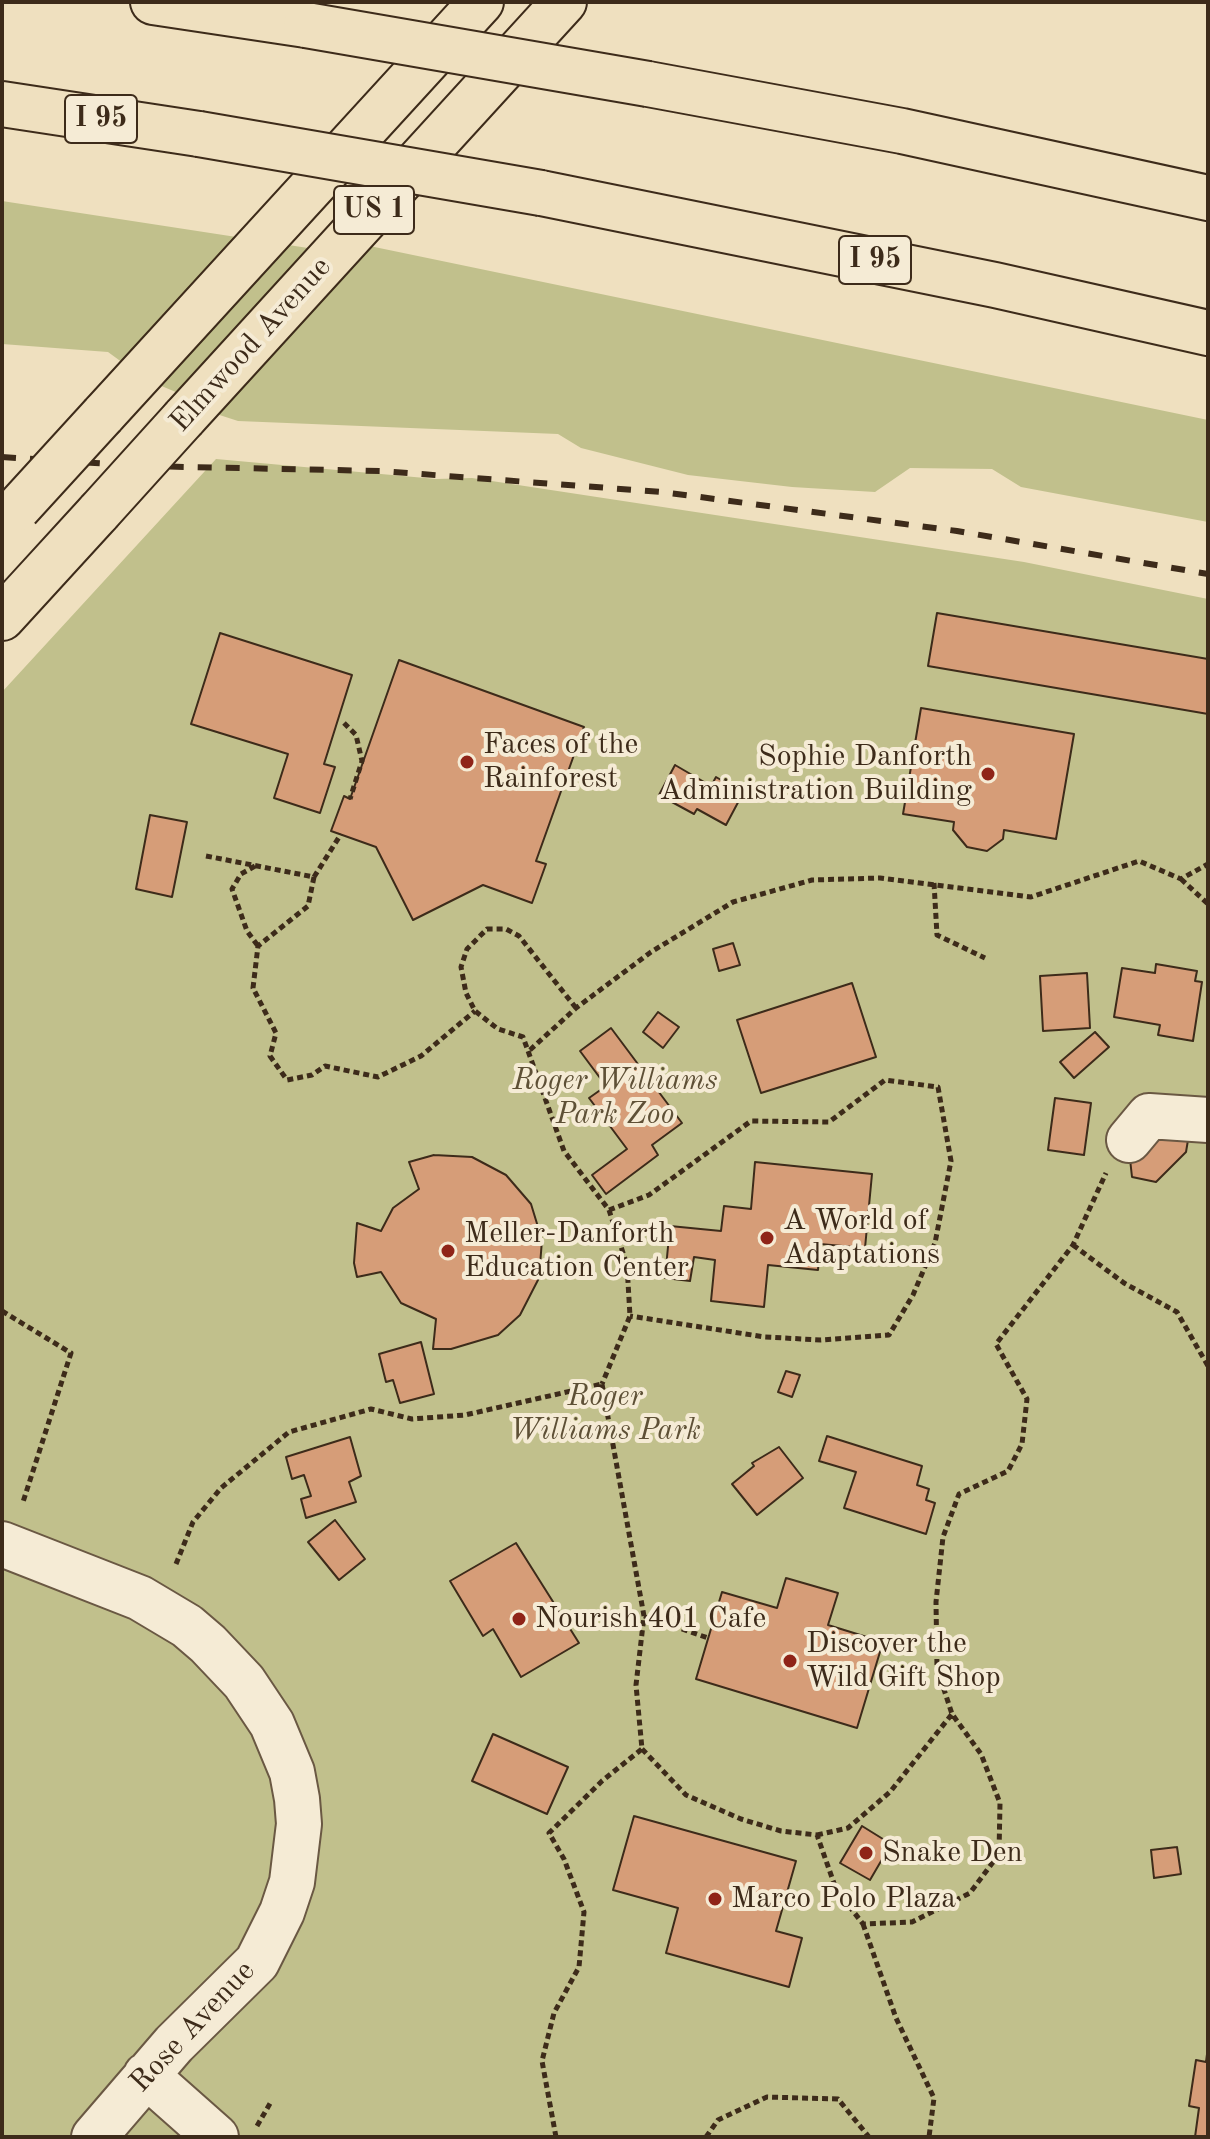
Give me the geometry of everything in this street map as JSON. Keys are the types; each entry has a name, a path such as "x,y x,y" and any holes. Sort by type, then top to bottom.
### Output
{"main road":[{"path":"153,2 306,25 902,131 1208,198"},
{"name":"Elmwood Avenue","path":"10,517 481,2"},
{"name":"Elmwood Avenue","path":"2,618 564,2"},
{"name":"I 95","path":"2,104 199,134 541,193 995,285 1208,333"}],"street":[{"path":"1129,1140 1149,1116 1208,1120"},
{"name":"Rose Avenue","path":"2,1544 129,1593 187,1626 228,1663 258,1701 292,1772 299,1824 297,1853 292,1882 267,1944 242,1980 146,2075 94,2137"},
{"path":"146,2075 216,2137"}],"path":[{"path":"344,723 356,735 362,761 350,799"},
{"path":"258,946 308,906 314,877 341,834"},
{"path":"206,856 314,877"},
{"path":"530,1050 576,1008 651,952 733,902 812,880 880,878 1031,897 1139,861 1181,879 1208,904"},
{"path":"1181,879 1208,864"},
{"path":"255,865 241,874 232,889 247,931 258,946 253,988 276,1033 270,1056 287,1080 312,1075 325,1066 378,1077 421,1056 475,1011"},
{"path":"934,883 937,935 985,958"},
{"path":"576,1008 519,936 506,929 487,929 467,949 461,967 466,993 475,1011 498,1029 523,1037 564,1151 609,1210 627,1265 630,1316 602,1384 644,1616 636,1685 642,1749 686,1795 741,1819 781,1831 817,1835 848,1828 890,1792 952,1714"},
{"path":"609,1210 649,1195 751,1121 829,1122 885,1080 938,1087 951,1161 941,1216 935,1243 913,1295 889,1335 821,1340 765,1337 630,1316"},
{"path":"863,1924 912,1922 970,1893 999,1854 1000,1803 981,1754 952,1714 937,1668 936,1602 943,1537 959,1494 1008,1471 1022,1444 1027,1399 996,1344 1073,1245 1113,1158 1129,1140"},
{"path":"1073,1245 1124,1283 1177,1312 1208,1366"},
{"path":"2,1311 71,1353 23,1502"},
{"path":"176,1564 193,1522 221,1488 289,1432 371,1409 412,1419 465,1415 602,1384"},
{"path":"644,1616 708,1638"},
{"path":"556,2137 542,2061 554,2013 579,1967 584,1912 564,1859 549,1833 602,1781 642,1749"},
{"path":"817,1835 836,1889 863,1924 896,2018 934,2098 929,2137"},
{"path":"706,2137 718,2120 767,2097 838,2099 869,2137"},
{"path":"250,2137 272,2100"}],"green space":[{"path":"2,201 334,252 360,244 1208,420 1208,522 1021,487 992,469 910,468 875,492 792,487 688,475 581,448 558,434 238,421 201,409 197,401 145,379 108,352 2,344"},
{"name":"Roger Williams Park","path":"216,459 436,479 472,478 1024,562 1208,599 1208,2137 2,2137 2,692"}],"building":[{"path":"937,613 1208,659 1208,714 928,666"},
{"path":"220,633 352,675 324,764 335,767 320,813 274,798 288,754 191,724"},
{"name":"Faces of the Rainforest","path":"399,660 584,727 536,861 546,864 532,903 483,885 413,920 376,847 331,831 344,796 350,799"},
{"name":"Sophie Danforth Administration Building","path":"921,708 1074,734 1056,839 1004,830 1003,839 987,851 967,847 953,830 954,822 903,814"},
{"path":"675,765 711,786 716,777 743,793 726,825 697,809 694,814 659,795"},
{"path":"150,815 187,822 172,897 136,889"},
{"path":"733,943 740,965 719,971 713,949"},
{"path":"1156,964 1197,971 1195,981 1202,982 1193,1041 1158,1035 1160,1025 1114,1017 1122,968 1155,973"},
{"path":"1087,973 1090,1028 1043,1031 1040,976"},
{"path":"852,983 876,1057 761,1093 737,1020"},
{"path":"658,1012 679,1027 663,1048 643,1032"},
{"path":"611,1028 682,1123 652,1145 658,1155 606,1194 592,1175 627,1149 589,1098 606,1086 580,1051"},
{"path":"1095,1032 1109,1047 1074,1078 1060,1062"},
{"path":"1055,1098 1091,1103 1084,1155 1048,1150"},
{"path":"1190,1128 1186,1152 1156,1182 1132,1177 1130,1159 1161,1129"},
{"name":"Meller-Danforth Education Center","path":"434,1155 472,1157 506,1175 531,1204 542,1240 539,1278 520,1315 498,1335 451,1349 433,1349 436,1319 401,1303 381,1272 357,1277 354,1263 357,1223 381,1231 393,1208 419,1189 409,1162"},
{"name":"A World of Adaptations","path":"755,1162 872,1174 865,1248 820,1244 818,1270 768,1265 764,1307 711,1301 715,1260 694,1257 690,1281 665,1278 670,1226 721,1231 724,1206 751,1209"},
{"path":"421,1342 434,1394 400,1403 393,1380 386,1382 379,1354"},
{"path":"786,1371 800,1375 792,1397 778,1392"},
{"path":"827,1436 922,1466 917,1485 929,1489 926,1500 935,1503 926,1534 844,1508 856,1472 819,1461"},
{"path":"350,1437 361,1476 349,1482 356,1502 306,1518 301,1499 311,1496 304,1475 292,1479 286,1457"},
{"path":"779,1447 803,1478 757,1515 732,1484 754,1466 752,1463"},
{"path":"335,1520 365,1559 339,1580 308,1542"},
{"name":"Nourish 401 Cafe","path":"516,1543 579,1643 521,1677 493,1629 483,1636 450,1581"},
{"name":"Discover the Wild Gift Shop","path":"786,1578 838,1593 828,1625 883,1642 857,1728 696,1679 722,1592 777,1608"},
{"path":"493,1734 568,1767 547,1814 472,1781"},
{"name":"Marco Polo Plaza","path":"634,1816 796,1861 776,1931 802,1938 789,1987 666,1953 678,1908 613,1890"},
{"name":"Snake Den","path":"862,1826 891,1844 870,1880 840,1863"},
{"path":"1177,1847 1181,1874 1154,1878 1151,1850"},
{"path":"1208,2046 1208,2137 1195,2137 1199,2108 1189,2106 1196,2060 1206,2062"}],"railway":[{"path":"2,457 141,466 380,471 662,492 957,531 1208,574"}],"place":[{"name":"Faces of the Rainforest","path":"467,762"},
{"name":"Sophie Danforth Administration Building","path":"988,774"},
{"name":"A World of Adaptations","path":"767,1238"},
{"name":"Meller-Danforth Education Center","path":"448,1251"},
{"name":"Nourish 401 Cafe","path":"519,1619"},
{"name":"Discover the Wild Gift Shop","path":"790,1661"},
{"name":"Snake Den","path":"866,1853"},
{"name":"Marco Polo Plaza","path":"715,1899"}],"park label":[{"name":"Roger Williams Park Zoo","path":"615,1098"}]}
